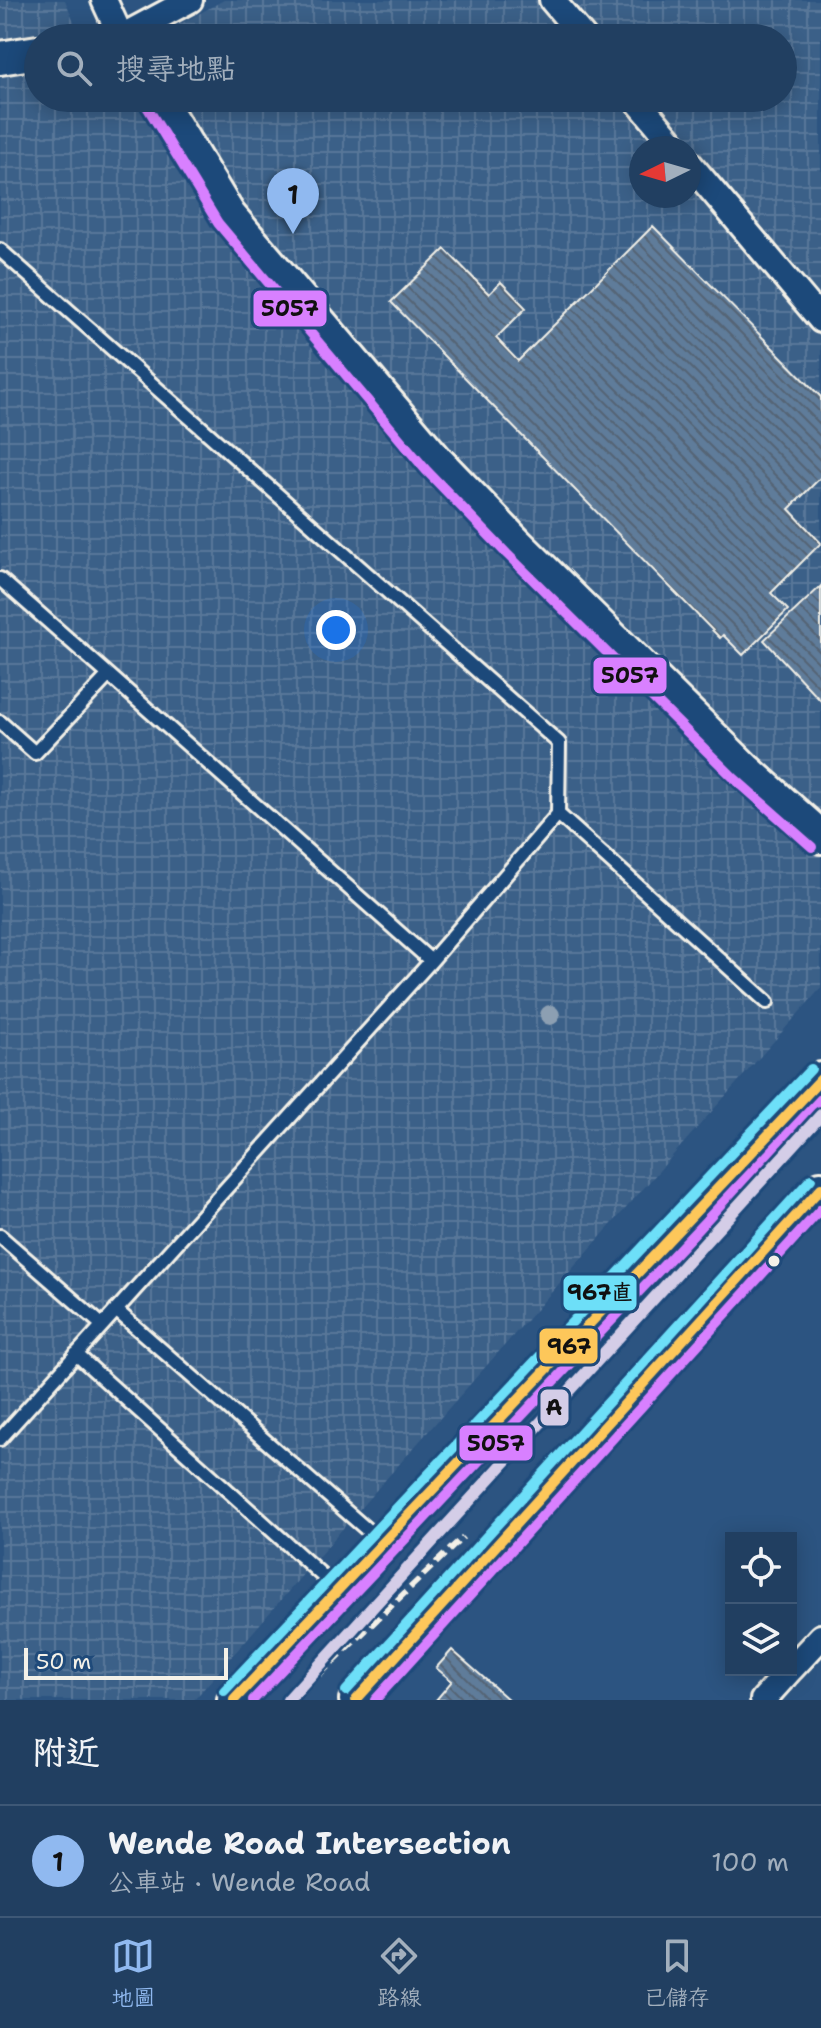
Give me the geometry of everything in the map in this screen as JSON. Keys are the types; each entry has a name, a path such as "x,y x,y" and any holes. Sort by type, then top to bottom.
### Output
{"street":[{"path":"104,0 114,24"},
{"path":"146,24 190,0"},
{"path":"552,0 572,24"},
{"path":"0,58 24,54"},
{"path":"166,112 229,215 437,461 745,769 821,837"},
{"path":"647,112 667,136"},
{"path":"701,177 821,320"},
{"path":"234,1700 821,1079"},
{"path":"356,1700 821,1188"},
{"path":"797,1663 821,1637"},
{"path":"763,1700 785,1676"}],"lane":[{"path":"0,250 559,743 558,814 431,961 0,1439"},
{"path":"0,579 431,961"},
{"path":"0,722 35,753 109,675"},
{"path":"558,814 767,1002"},
{"path":"0,1236 102,1325"},
{"path":"116,1310 381,1542"},
{"path":"76,1354 337,1588"}],"shaded area":[{"path":"0,0 65,0 75,24 24,24 24,112 797,112 797,24 180,24 224,0 821,0 821,988 194,1700 0,1700"}],"building":[{"path":"653,226 821,397 821,477 789,509 821,543 771,593 788,610 743,655 723,635 720,638 391,302 445,249 489,294 501,282 526,308 496,338 518,361"},
{"path":"821,586 821,701 764,640"},
{"path":"452,1650 509,1700 436,1700 452,1681 436,1668"}],"railway":[{"path":"293,1700 463,1537"}],"transit line":[{"name":"5057","path":"150,112 218,223 426,470 735,779 812,847"},
{"name":"967直","path":"224,1691 811,1069"},
{"name":"967","path":"234,1700 821,1079"},
{"name":"5057","path":"253,1700 821,1099"},
{"name":"A","path":"288,1700 821,1115"},
{"name":"967直","path":"346,1691 811,1179"},
{"name":"967","path":"356,1700 821,1188"},
{"name":"5057","path":"375,1700 821,1209"}],"place":[{"name":"Wende Road Intersection","path":"293,234"}]}
